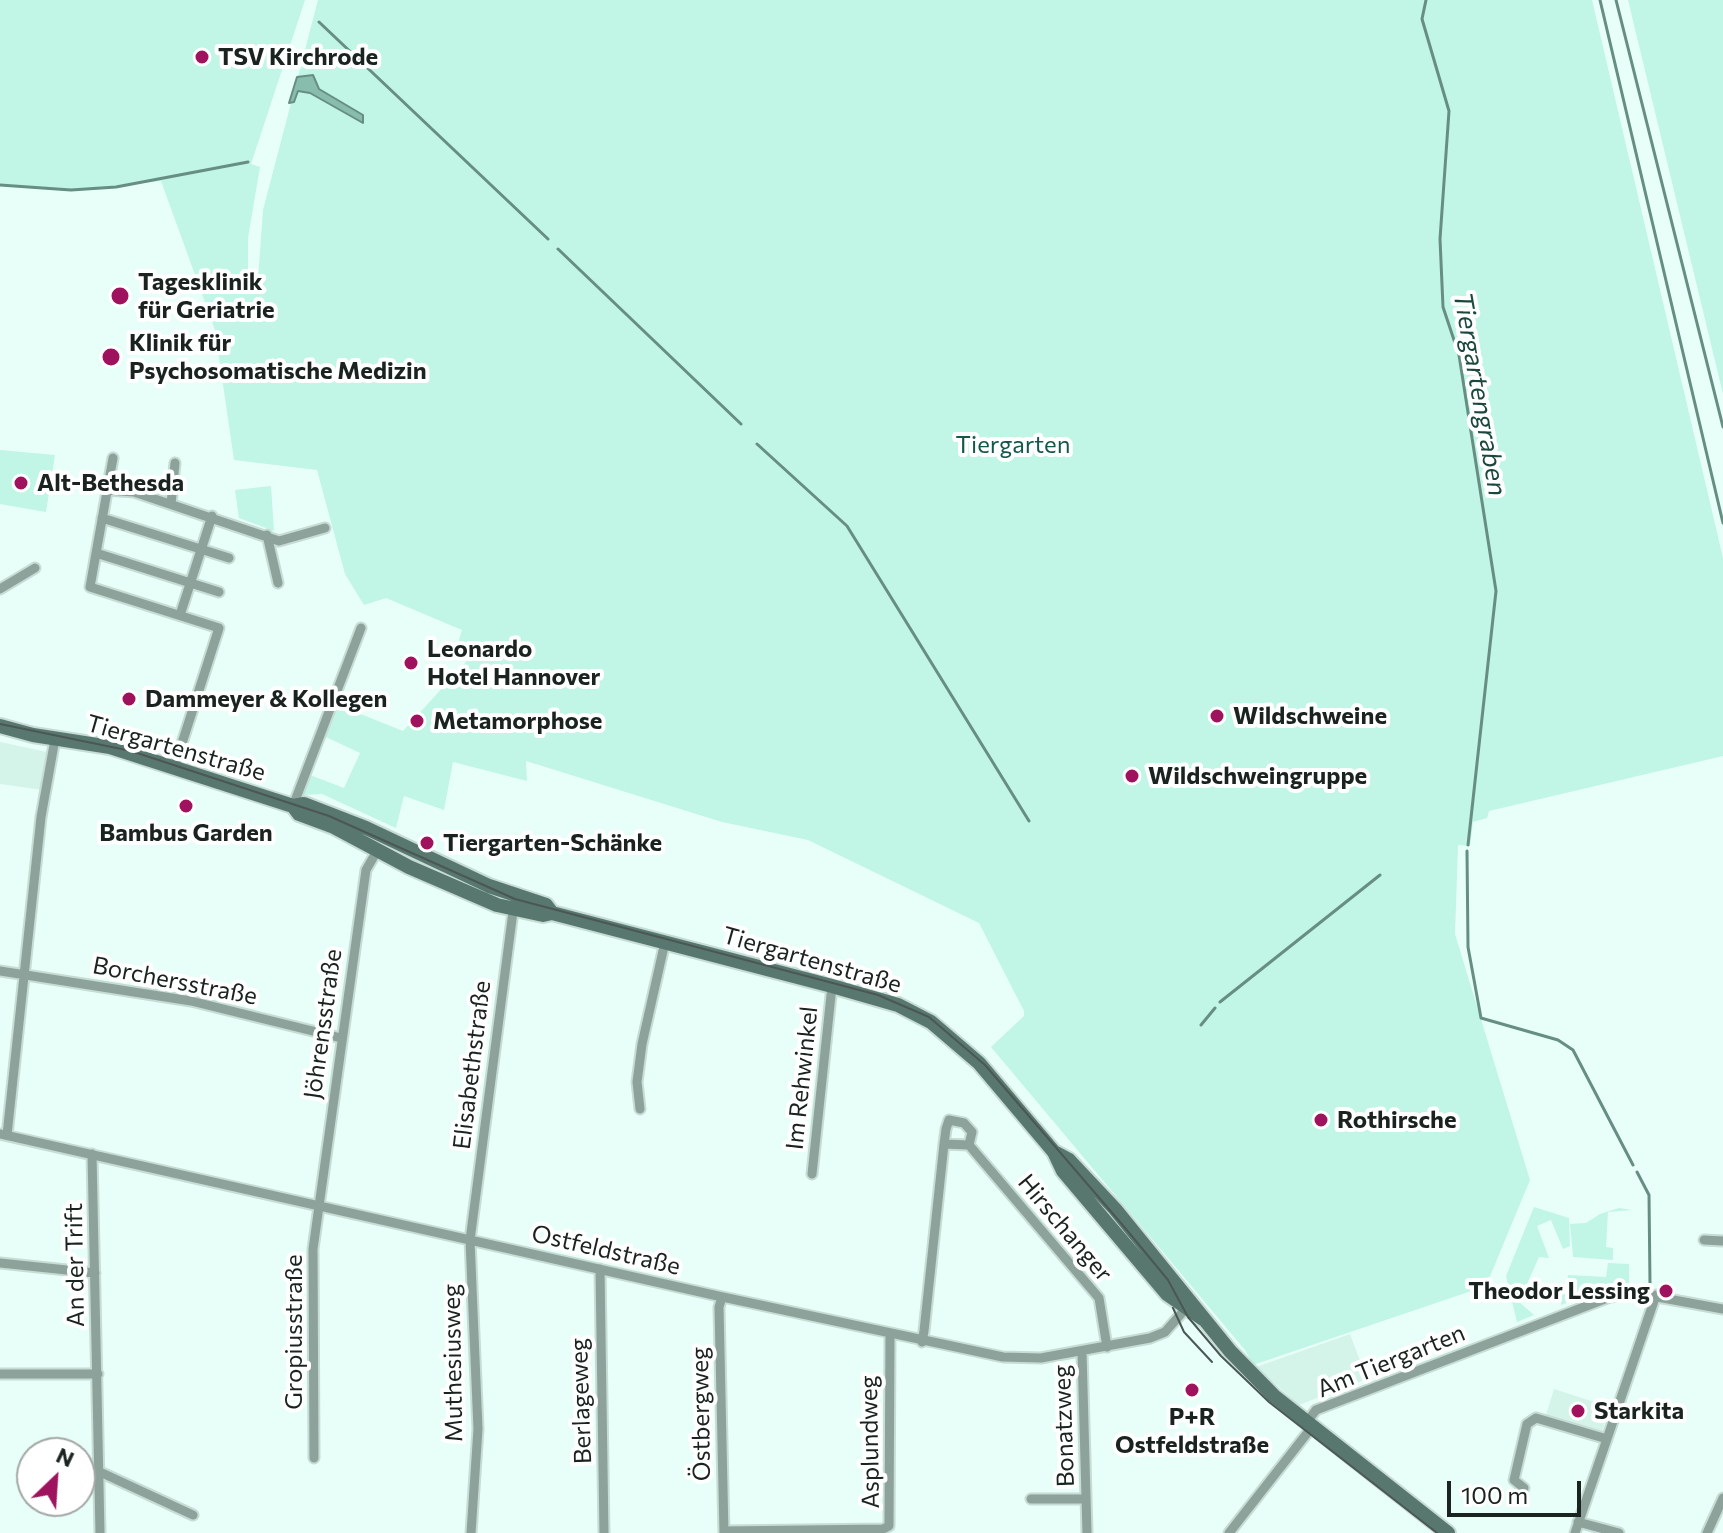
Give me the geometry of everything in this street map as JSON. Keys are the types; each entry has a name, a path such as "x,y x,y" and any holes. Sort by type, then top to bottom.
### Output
{"main road":[{"name":"Tiergartenstraße","path":"0,726 55,739 110,747 293,806 304,804 330,813 543,915 552,913 898,1005 946,1032 979,1063 1054,1152 1069,1160 1115,1209 1188,1306 1241,1363 1309,1425 1445,1532"},
{"name":"Tiergartenstraße","path":"293,806 299,814 334,827 449,886 515,902"}],"street":[{"path":"113,458 90,587 219,628 174,768"},
{"path":"171,504 175,463"},
{"path":"107,490 134,492 279,541 325,528"},
{"path":"180,615 212,516"},
{"path":"102,518 229,558"},
{"path":"267,535 278,583"},
{"path":"96,553 219,592"},
{"path":"0,589 35,568"},
{"path":"293,806 361,628"},
{"path":"3,1134 41,817 55,739"},
{"name":"Jöhrensstraße","path":"318,1205 366,870 377,851"},
{"name":"Elisabethstraße","path":"470,1240 515,902"},
{"path":"640,1109 637,1082 642,1044 665,942"},
{"name":"Borchersstraße","path":"0,971 191,1001 341,1038"},
{"name":"Im Rehwinkel","path":"812,1174 832,986"},
{"name":"Hirschanger","path":"944,1144 949,1120 964,1123 972,1132 969,1145 1099,1298 1107,1347"},
{"name":"Ostfeldstraße","path":"3,1134 922,1342 1003,1357 1041,1358 1082,1352 1165,1332 1188,1306"},
{"path":"922,1342 944,1144 969,1145"},
{"name":"An der Trift","path":"92,1154 100,1533"},
{"name":"Gropiusstraße","path":"314,1458 313,1249 318,1205"},
{"name":"Muthesiusweg","path":"470,1240 478,1429 471,1533"},
{"path":"1704,1240 1723,1241"},
{"path":"0,1263 95,1273"},
{"name":"Berlageweg","path":"600,1269 604,1533"},
{"path":"1575,1533 1656,1295"},
{"name":"Am Tiergarten","path":"1229,1533 1309,1425 1316,1410 1610,1297 1656,1295 1723,1309"},
{"name":"Östbergweg","path":"722,1297 719,1307 724,1532"},
{"name":"Asplundweg","path":"724,1532 883,1529 889,1526 890,1334"},
{"name":"Bonatzweg","path":"1082,1352 1087,1533"},
{"path":"0,1374 98,1374"},
{"path":"1524,1488 1514,1480 1527,1424 1536,1418 1607,1439"},
{"path":"100,1472 193,1515"},
{"path":"1707,1533 1723,1498"},
{"name":"Bonatzweg","path":"1031,1499 1086,1499"},
{"path":"1578,1522 1619,1533"}],"shaded area":[{"path":"313,75 319,89 363,115 363,123 310,93 298,91 294,102 289,103 297,77"},
{"path":"0,742 52,753 43,790 0,784"},
{"path":"1350,1334 1367,1379 1299,1405 1256,1367"},
{"name":"Starkita","path":"1554,1389 1610,1407 1602,1432 1546,1415"}],"green space":[{"name":"Tiergarten","path":"0,0 305,0 251,164 260,167 248,238 248,280 258,279 263,210 318,0 1592,0 1723,558 1723,756 1489,811 1487,818 1473,822 1470,846 1458,845 1455,934 1530,1180 1486,1286 1253,1365 1245,1350 991,1047 1024,1016 1024,1011 979,923 808,840 722,822 526,761 527,781 453,762 444,810 404,796 396,828 322,794 302,795 310,775 344,788 360,753 326,737 338,705 403,731 476,651 458,643 462,630 386,598 364,605 345,574 317,470 234,460 215,330 161,181 71,191 0,186"},
{"path":"1628,0 1723,0 1723,394"},
{"path":"0,450 55,455 46,512 0,504"},
{"path":"271,486 274,531 239,518 235,490"},
{"path":"1534,1207 1569,1218 1570,1246 1563,1249 1551,1220 1537,1226 1549,1258 1539,1257 1519,1302 1534,1315 1517,1322 1506,1276"},
{"path":"1619,1208 1632,1210 1608,1212 1606,1247 1613,1248 1613,1260 1573,1257 1570,1224 1586,1223 1600,1214"},
{"path":"1608,1263 1629,1264 1629,1284 1611,1286 1561,1305 1562,1283 1567,1283 1568,1275 1606,1277"}],"waterway":[{"name":"Tiergartengraben","path":"1426,0 1422,19 1449,111 1440,239 1443,307 1459,355 1496,591 1468,845"},
{"path":"1600,0 1723,523"},
{"path":"1616,0 1723,427"},
{"path":"319,22 548,239"},
{"path":"0,185 71,190 116,187 248,162"},
{"path":"558,249 741,424"},
{"path":"757,444 847,526 1029,821"},
{"name":"Tiergartengraben","path":"1467,851 1468,947 1481,1018 1558,1040 1573,1050 1633,1165"},
{"path":"1220,1002 1380,875"},
{"path":"1201,1025 1215,1008"},
{"name":"Tiergartengraben","path":"1637,1172 1649,1195 1650,1284"}],"tram line":[{"path":"0,724 131,751 329,816 515,899 878,995 929,1017 985,1065 1168,1280 1188,1317 1221,1356 1269,1402 1437,1533"},
{"path":"1173,1308 1184,1332 1212,1362"}],"place":[{"name":"TSV Kirchrode","path":"202,57"},
{"name":"Tagesklinik für Geriatrie","path":"120,296"},
{"name":"Klinik für Psychosomatische Medizin","path":"111,357"},
{"name":"Alt-Bethesda","path":"21,483"},
{"name":"Leonardo Hotel Hannover","path":"411,663"},
{"name":"Dammeyer & Kollegen","path":"129,699"},
{"name":"Wildschweine","path":"1217,716"},
{"name":"Metamorphose","path":"417,721"},
{"name":"Wildschweingruppe","path":"1132,776"},
{"name":"Bambus Garden","path":"186,806"},
{"name":"Tiergarten-Schänke","path":"427,843"},
{"name":"Rothirsche","path":"1321,1120"},
{"name":"Theodor Lessing","path":"1666,1291"},
{"name":"P+R Ostfeldstraße","path":"1192,1390"},
{"name":"Starkita","path":"1578,1411"}]}
